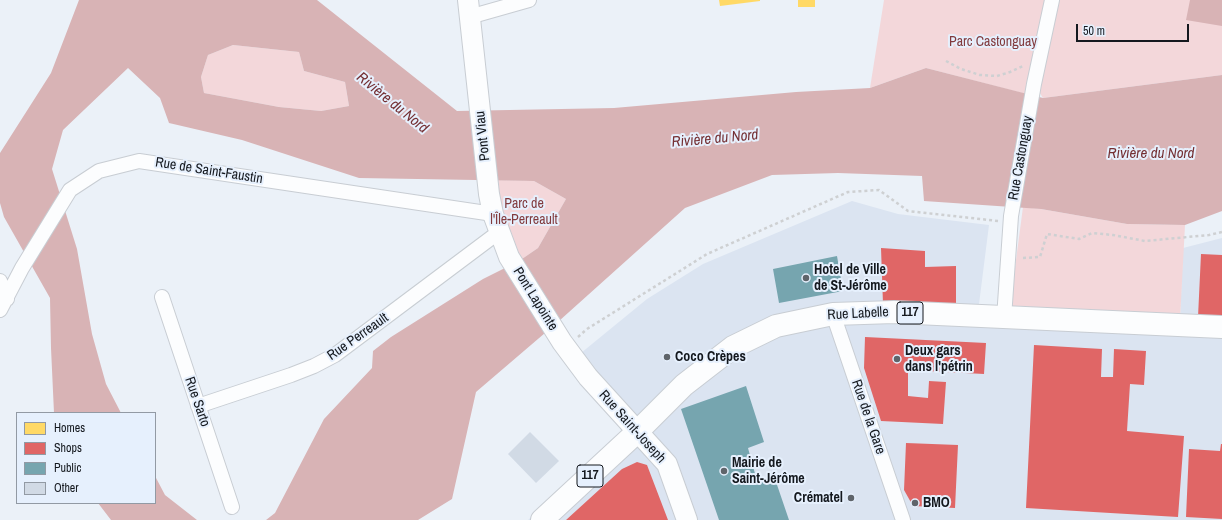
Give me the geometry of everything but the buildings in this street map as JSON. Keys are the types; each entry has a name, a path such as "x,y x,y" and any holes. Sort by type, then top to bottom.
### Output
{"main road":[{"name":"Rue Labelle","path":"542,520 637,432 684,385 733,347 776,326 833,314 894,312 1222,327"}],"street":[{"path":"468,8 530,0"},
{"name":"Rue Castonguay","path":"1004,318 1010,219 1034,84 1052,0"},
{"name":"Pont Viau","path":"468,8 489,194 496,223"},
{"name":"Rue de Saint-Faustin","path":"3,305 22,268 70,190 99,171 139,161 496,223"},
{"name":"Pont Lapointe","path":"496,223 509,257 562,342"},
{"name":"Rue Perreault","path":"198,406 291,375 314,366 335,355 496,223"},
{"path":"0,281 3,305"},
{"name":"Rue Sarto","path":"162,297 232,507"},
{"name":"Rue de la Gare","path":"833,314 903,520"},
{"name":"Rue Saint-Joseph","path":"562,342 588,378 667,464 687,520"}],"path":[{"path":"946,61 980,75 997,76 1023,66 1038,67"},
{"path":"587,329 707,254 848,192 879,190 908,212 1010,219"},
{"path":"1008,258 1040,257 1047,234 1079,239 1092,233 1145,241 1209,235 1222,232"}],"shaded area":[{"path":"852,201 898,214 989,225 978,312 1180,320 1183,248 1222,238 1222,520 528,520 637,423 581,353 647,299 703,264"}],"green space":[{"name":"Parc Castonguay","path":"884,0 1048,0 1026,94 926,68 870,88"},
{"path":"1054,0 1222,0 1222,75 1043,98 1034,84"},
{"path":"233,45 299,52 304,71 345,82 349,106 321,111 279,107 204,93 201,77 208,55"},
{"name":"Parc de l'Île-Perreault","path":"493,180 534,181 566,199 538,248 519,261 499,232"},
{"path":"1023,207 1127,224 1185,225 1180,320 1009,313"}],"water":[{"name":"Rivière du Nord","path":"79,0 317,0 457,111 614,108 796,92 870,88 926,68 1043,98 1222,75 1222,211 1185,225 1127,224 1041,209 924,201 922,176 838,173 772,175 685,208 559,321 476,392 452,499 418,520 266,520 275,513 324,419 372,368 373,351 391,337 483,279 519,261 538,248 566,199 534,181 359,178 242,140 169,123 160,98 128,68 63,130 52,169 77,249 92,334 106,384 120,412 54,412 50,298 4,217 0,203 0,153 51,73","holes":["233,45 299,52 304,71 345,82 349,106 321,111 279,107 204,93 201,77 208,55"]},
{"path":"1190,0 1222,0 1222,26 1186,20"},
{"path":"156,478 165,495 197,520 111,520 99,504 156,504"}],"place":[{"name":"Hotel de Ville de St-Jérôme","path":"806,278"},
{"name":"Coco Crèpes","path":"667,357"},
{"name":"Deux gars dans l'pétrin","path":"897,359"},
{"name":"Mairie de Saint-Jérôme","path":"724,471"},
{"name":"Crématel","path":"851,498"},
{"name":"BMO","path":"915,503"}]}
